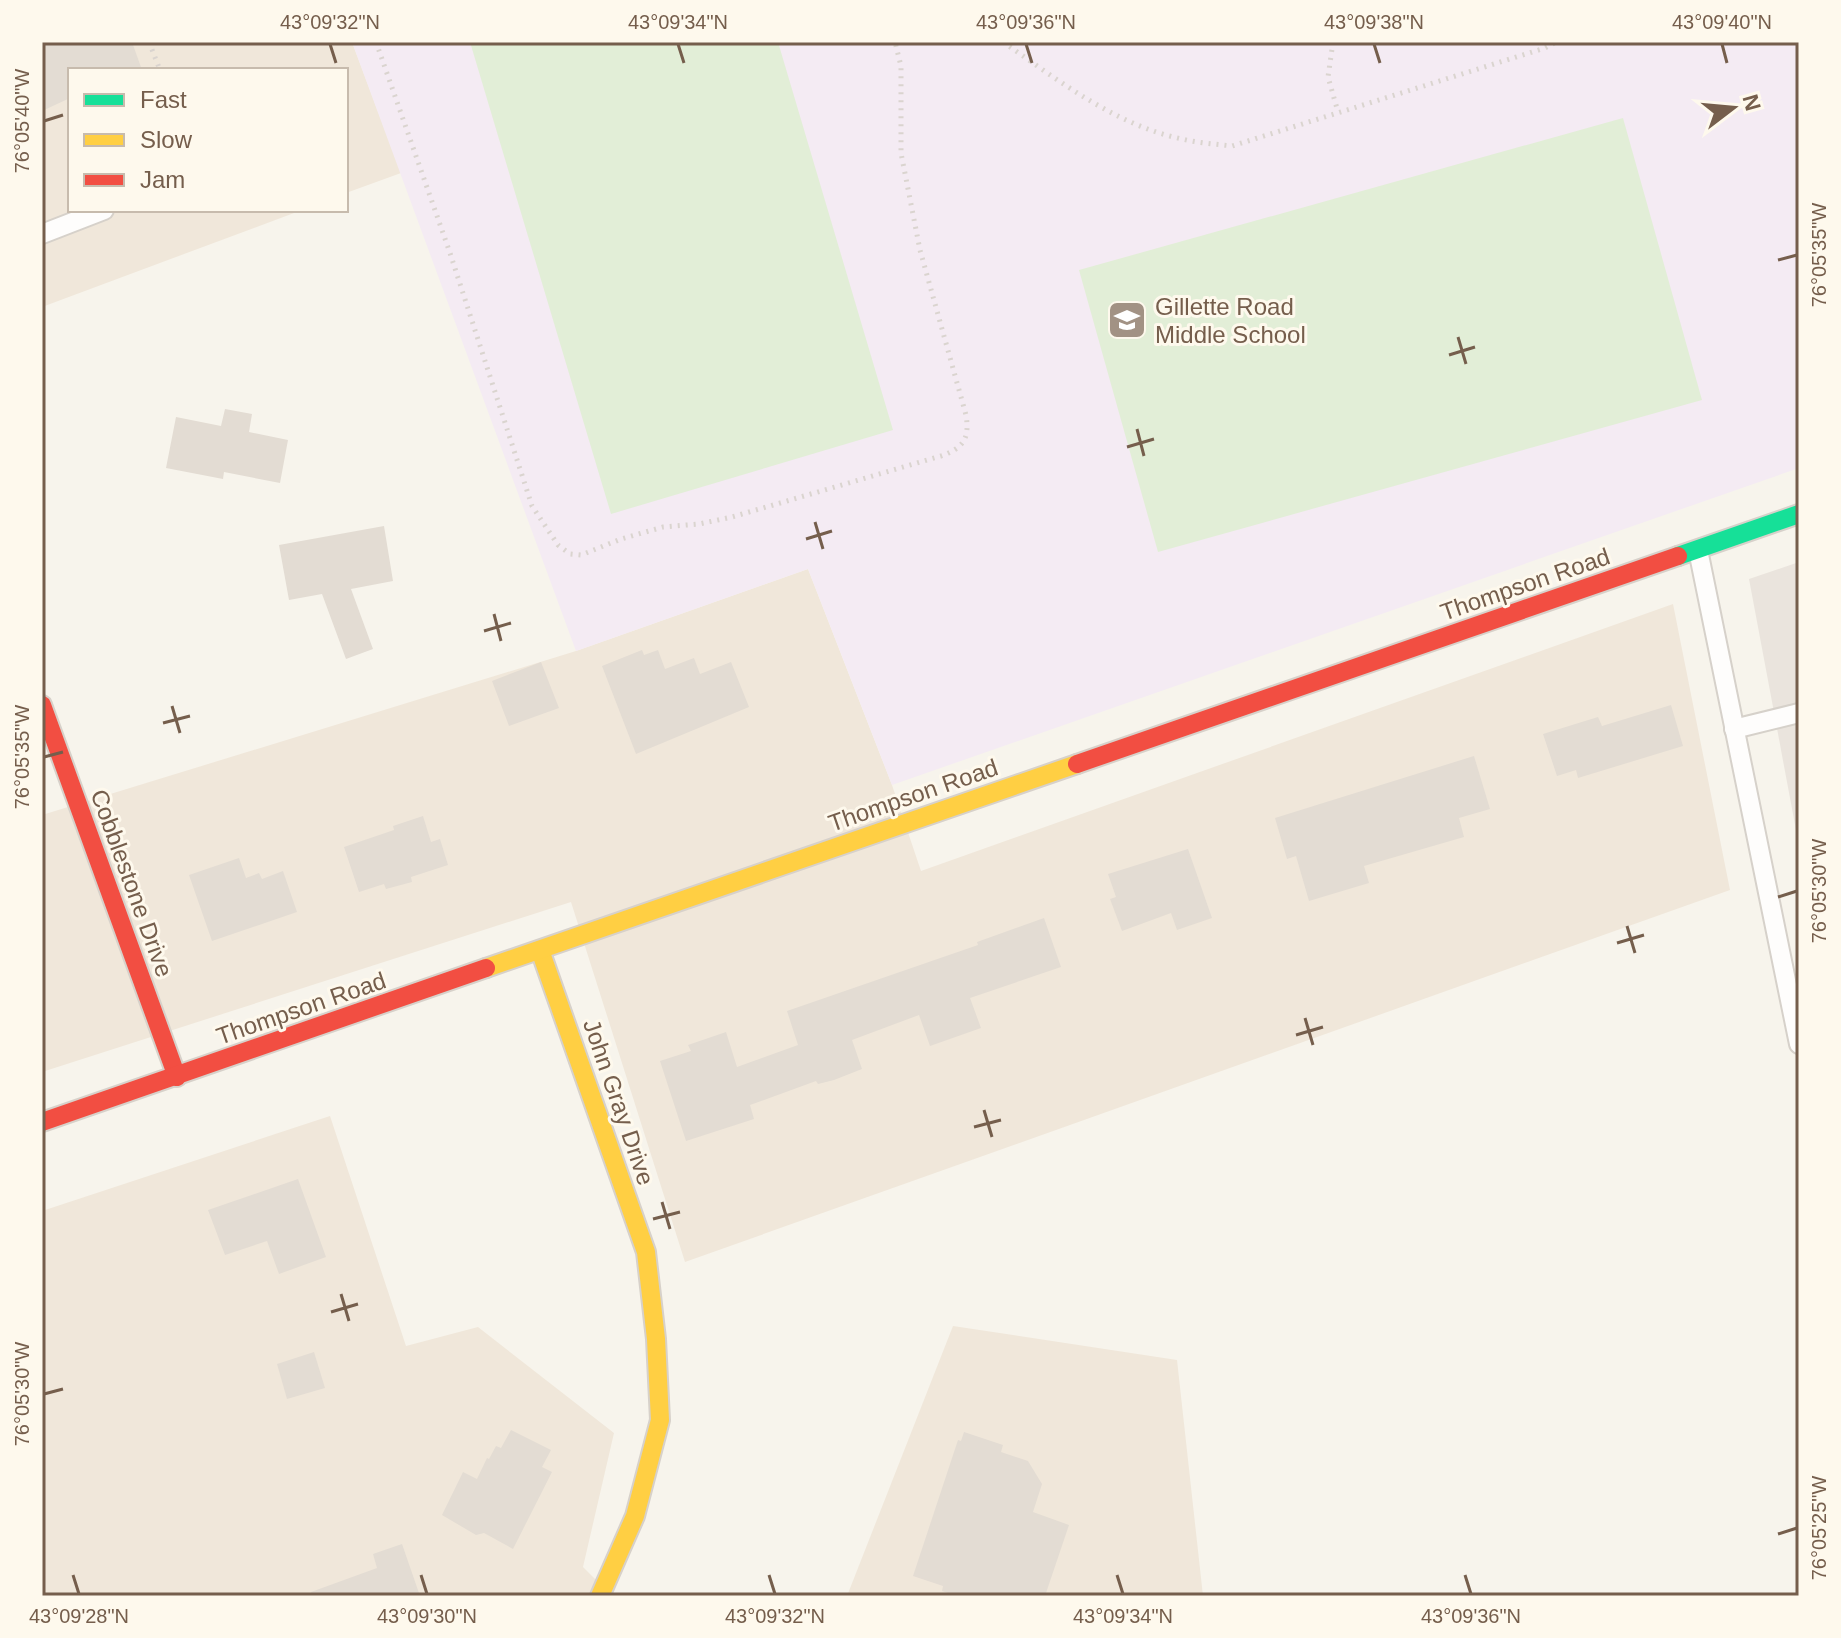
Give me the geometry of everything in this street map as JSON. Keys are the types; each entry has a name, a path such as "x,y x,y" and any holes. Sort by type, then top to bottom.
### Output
{"street":[{"name":"Thompson Road","path":"42,1122 1799,514"},
{"name":"Cobblestone Drive","path":"42,705 177,1077"},
{"name":"John Gray Drive","path":"540,950 646,1252 656,1339 660,1420 635,1516 600,1596"}],"lane":[{"path":"42,234 99,212"},
{"path":"1698,550 1799,1044"},
{"path":"1734,729 1799,713"}],"path":[{"path":"149,42 159,68"},
{"path":"376,42 450,253 532,506 558,545 570,554 581,555 663,527 732,517 941,456 964,444 968,428 966,415 920,250 901,153 901,66 895,42"},
{"path":"1003,42 1111,113 1144,128 1182,139 1232,146 1556,42"},
{"path":"1333,42 1328,77 1338,112"}],"shaded area":[{"path":"42,42 352,42 401,173 348,192 348,68 68,68 68,212 297,212 42,307"},
{"name":"Gillette Road Middle School","path":"352,42 1799,42 1799,468 892,785 808,569 576,651"},
{"path":"1799,562 1799,846 1749,579"},
{"path":"808,569 892,785 921,871 1673,604 1730,890 685,1262 571,902 42,1072 42,815 576,651"},
{"path":"330,1116 406,1346 478,1327 614,1433 583,1567 612,1596 42,1596 42,1211"},
{"path":"953,1326 1177,1360 1203,1596 847,1596"}],"green space":[{"path":"470,42 778,42 893,430 611,514"},
{"path":"1623,118 1702,400 1158,552 1079,270"}],"building":[{"path":"42,42 132,42 141,68 68,68 68,99 42,111"},
{"path":"225,409 252,414 249,432 288,440 280,483 224,472 223,479 166,468 176,417 221,426"},
{"path":"384,526 393,581 351,589 373,649 346,659 322,594 289,600 279,545"},
{"path":"642,650 644,655 658,650 665,669 694,658 700,674 731,662 749,707 636,754 602,666"},
{"path":"541,662 559,708 509,726 492,681"},
{"path":"1671,705 1683,746 1578,778 1576,770 1557,776 1543,734 1598,717 1602,726"},
{"path":"1474,756 1490,809 1459,818 1464,837 1364,866 1369,883 1309,901 1296,856 1287,859 1275,818"},
{"path":"423,816 431,842 440,839 448,865 411,877 412,882 386,889 384,884 359,892 344,847 394,830 393,826"},
{"path":"1188,849 1212,918 1177,930 1171,913 1122,931 1110,899 1116,897 1108,874"},
{"path":"239,858 246,878 259,873 262,879 283,871 297,912 212,941 189,875"},
{"path":"1044,918 1061,967 970,998 981,1028 930,1046 919,1015 852,1040 862,1069 834,1080 818,1084 816,1081 750,1105 754,1119 686,1141 660,1061 691,1051 688,1045 726,1032 737,1067 798,1045 787,1011 978,945 977,942"},
{"path":"298,1179 326,1257 279,1274 267,1241 225,1255 208,1210"},
{"path":"314,1352 325,1388 287,1399 277,1364"},
{"path":"511,1430 551,1450 542,1467 552,1472 513,1549 484,1533 476,1535 442,1515 463,1472 477,1479 487,1458 496,1446 501,1448"},
{"path":"964,1432 1003,1445 1001,1452 1028,1461 1042,1484 1033,1512 1069,1525 1045,1596 957,1596 942,1591 943,1586 913,1576 958,1440 961,1441"},
{"path":"402,1544 420,1596 312,1596 311,1592 377,1568 373,1554"}],"traffic: fast":[{"path":"1678,556 1799,514"}],"traffic: slow":[{"path":"486,968 1077,764"},
{"path":"540,950 646,1252 656,1339 660,1420 635,1516 600,1596"}],"traffic: jam":[{"path":"1077,764 1678,556"},
{"path":"42,705 177,1077"},
{"path":"42,1122 486,968"}],"place":[{"name":"Gillette Road Middle School","path":"1127,320"}]}
